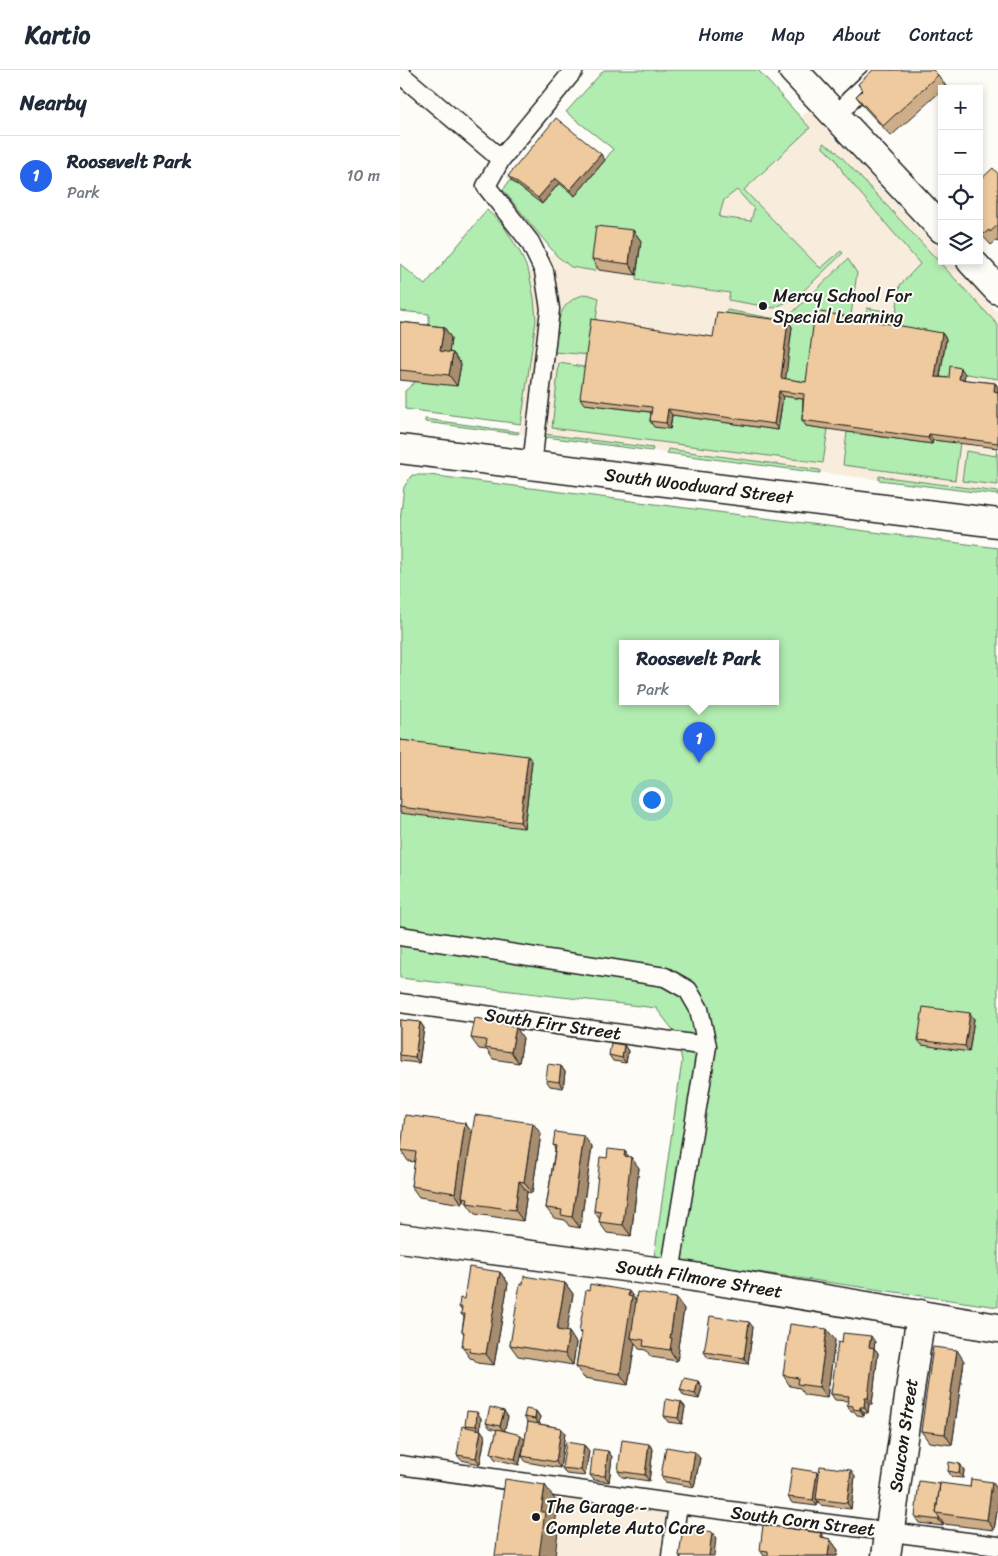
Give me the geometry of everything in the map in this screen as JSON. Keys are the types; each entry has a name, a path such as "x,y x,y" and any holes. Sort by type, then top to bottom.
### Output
{"street":[{"path":"793,70 938,225"},
{"path":"976,265 998,290"},
{"name":"South Woodward Street","path":"400,449 998,523"},
{"name":"South Filmore Street","path":"400,1238 670,1273 998,1328"},
{"name":"Saucon Street","path":"887,1544 921,1314"}],"lane":[{"path":"532,465 550,309 544,271 530,242 486,186 501,159 574,70"},
{"path":"838,118 850,100 882,70"},
{"path":"400,74 501,159"},
{"path":"400,936 665,977 688,990 699,1009 707,1046 670,1273"},
{"name":"South Firr Street","path":"400,1004 707,1046"},
{"name":"South Corn Street","path":"400,1465 678,1504 887,1544 998,1546"},
{"path":"670,1556 678,1504"}],"shaded area":[{"name":"Mercy School For Special Learning","path":"809,110 938,249 938,265 954,265 998,313 998,495 518,434 521,424 534,298 529,273 554,252 801,117"},
{"path":"503,1488 670,1513 662,1556 494,1556"}],"green space":[{"path":"604,70 758,70 810,128 744,190 821,268 841,251 843,253 797,297 774,308 728,300 730,293 636,280 641,241 600,262 595,271 571,267 557,256 503,190 510,180 542,204 559,183 605,160 613,149 566,112","holes":["737,190 754,209 751,221 719,217 724,200"]},
{"path":"823,143 835,150 938,261 938,265 942,265 998,325 998,379 954,372 953,384 939,382 864,324 867,308 896,313 900,285 920,264 844,174 835,158 823,148"},
{"path":"487,210 503,225 520,252 529,273 534,298 536,320 521,424 405,409 405,391 415,382 428,336 429,314 400,311 400,264 425,285"},
{"path":"848,259 857,273 850,322 810,388 785,384 726,318 727,310 776,319 789,316"},
{"path":"587,294 599,298 591,355 554,352 560,316 569,302"},
{"path":"559,363 590,368 585,404 656,413 670,429 672,415 778,430 783,396 808,400 806,426 828,429 823,463 552,428"},
{"path":"425,419 519,432 518,434 425,422"},
{"path":"847,432 932,444 933,440 960,443 955,480 843,465"},
{"path":"544,434 653,448 652,451 546,437"},
{"path":"997,448 998,485 962,481 966,451 996,456"},
{"path":"668,449 820,470 820,473 667,453"},
{"path":"412,475 429,475 998,548 998,1307 654,1257 682,1061 677,1035 656,1008 400,978 400,521 404,487"},
{"path":"879,476 998,492 998,495 879,480"}],"building":[{"path":"873,70 933,70 938,75 883,126 856,96 863,90 858,84"},
{"path":"556,118 601,154 570,190 555,178 538,198 508,176"},
{"path":"993,168 998,174 998,225 990,232 989,230 984,234 983,233 983,177"},
{"path":"596,226 633,230 629,264 592,259"},
{"path":"815,311 942,333 935,377 949,378 950,366 961,368 959,379 995,383 994,391 998,392 998,443 929,434 928,438 802,420 804,394 779,391 774,424 668,409 666,423 650,421 652,407 580,398 591,319 713,337 717,312 788,321 781,378 806,382"},
{"path":"400,322 444,327 440,351 453,353 449,375 400,370"},
{"path":"400,740 528,756 520,822 400,807"},
{"path":"923,1007 970,1013 965,1046 918,1040"},
{"path":"475,1018 505,1023 505,1025 516,1027 511,1052 485,1048 486,1040 471,1038"},
{"path":"400,1020 420,1022 415,1057 400,1055"},
{"path":"611,1043 624,1045 622,1058 609,1055"},
{"path":"548,1064 561,1066 559,1082 546,1080"},
{"path":"405,1115 465,1123 455,1193 411,1186 416,1152 401,1150"},
{"path":"475,1115 533,1123 524,1182 519,1181 515,1210 467,1203 468,1198 462,1197"},
{"path":"555,1132 584,1136 572,1217 561,1215 562,1210 546,1208 556,1146 553,1145"},
{"path":"608,1149 625,1151 624,1156 631,1157 623,1225 599,1222 601,1212 594,1211 600,1157 607,1158"},
{"path":"469,1267 500,1272 486,1354 469,1352 470,1348 462,1347 465,1314 461,1314 462,1307 459,1307 460,1298 464,1299"},
{"path":"524,1276 565,1283 557,1330 569,1332 565,1354 510,1345 520,1284 523,1284"},
{"path":"590,1284 629,1291 628,1296 632,1297 620,1374 576,1367 582,1332 579,1332 586,1290 589,1291"},
{"path":"637,1292 676,1298 670,1350 643,1346 644,1340 631,1338"},
{"path":"710,1316 749,1322 744,1358 704,1352"},
{"path":"790,1324 827,1329 819,1387 797,1384 798,1378 783,1375"},
{"path":"843,1333 871,1336 869,1347 874,1348 868,1398 865,1398 864,1407 860,1407 860,1410 853,1409 853,1406 847,1405 849,1396 831,1394 838,1342 842,1343"},
{"path":"933,1347 957,1350 945,1434 921,1431"},
{"path":"684,1378 698,1381 695,1394 680,1390"},
{"path":"666,1399 681,1402 678,1418 664,1416"},
{"path":"490,1407 504,1411 500,1426 486,1423"},
{"path":"526,1409 536,1411 535,1419 524,1417"},
{"path":"467,1411 477,1412 476,1426 465,1425"},
{"path":"528,1422 561,1428 556,1462 522,1456"},
{"path":"462,1426 481,1430 476,1458 457,1455"},
{"path":"497,1429 521,1435 515,1459 491,1453"},
{"path":"622,1440 649,1444 645,1475 618,1471"},
{"path":"566,1442 584,1445 581,1470 562,1468"},
{"path":"666,1447 695,1452 690,1481 661,1476"},
{"path":"593,1449 608,1451 605,1476 590,1475"},
{"path":"949,1462 960,1464 959,1473 948,1471"},
{"path":"820,1466 851,1470 847,1503 816,1499"},
{"path":"792,1468 817,1472 813,1500 788,1497"},
{"path":"505,1479 545,1485 541,1512 545,1512 539,1556 495,1556"},
{"path":"971,1479 992,1482 987,1520 936,1513 940,1483 970,1487"},
{"path":"919,1481 940,1484 936,1513 939,1520 915,1517"},
{"path":"763,1525 821,1533 821,1537 830,1539 828,1556 768,1556 768,1551 760,1550"},
{"path":"683,1528 712,1532 709,1556 679,1556"}],"place":[{"name":"Mercy School For Special Learning","path":"763,306"},
{"name":"Roosevelt Park","path":"699,763"},
{"name":"The Garage - Complete Auto Care","path":"536,1517"}]}
